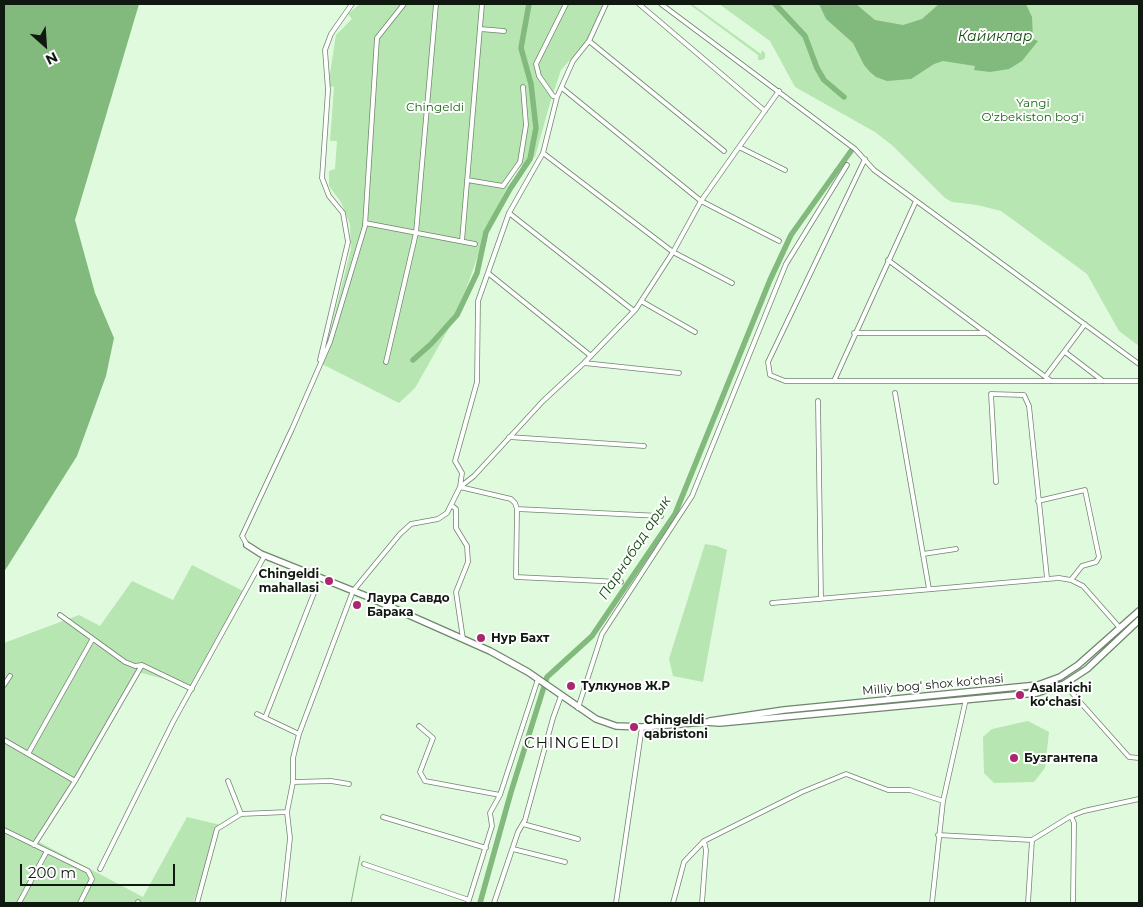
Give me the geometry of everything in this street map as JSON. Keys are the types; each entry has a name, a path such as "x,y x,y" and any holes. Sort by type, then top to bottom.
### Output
{"main road":[{"name":"Milliy bog‘ shox ko‘chasi","path":"247,545 266,555 354,591 490,651 538,679 578,708 610,725 642,727 705,722 737,716 884,699 1026,694 1064,684 1094,663 1139,620"},
{"name":"Milliy bog‘ shox ko‘chasi","path":"705,722 720,723 884,706 1024,687 1051,681 1078,665 1139,611"},
{"path":"884,699 884,706"}],"street":[{"path":"319,367 348,242 343,212 329,196 322,178 328,90 325,50 331,34 352,4"},
{"path":"247,545 242,536 330,342 365,223 378,38 404,4"},
{"path":"386,362 416,233 436,4"},
{"path":"462,241 482,4"},
{"path":"557,98 553,96 539,76 536,64 566,4"},
{"path":"283,903 290,838 288,812 293,782 294,758 299,734 354,591 404,530 414,523 443,517 460,487 462,475 455,459 477,382 478,301 509,213 543,153 557,98 573,60 589,41 606,4"},
{"path":"639,4 765,111"},
{"path":"661,4 779,91 865,159 874,170 1139,364"},
{"path":"480,28 504,31"},
{"path":"589,41 724,152"},
{"path":"467,180 503,186 520,162 526,125 523,87"},
{"path":"562,88 701,202 779,240"},
{"path":"460,487 474,476 543,401 584,363 634,311 701,202 779,91"},
{"path":"739,147 785,170"},
{"path":"543,153 672,252 732,283"},
{"path":"865,159 768,362 770,374 776,379 785,381 1139,381"},
{"path":"578,708 602,634 692,496 786,264 847,165"},
{"path":"834,381 854,333 916,201"},
{"path":"509,213 634,311"},
{"path":"365,223 475,244"},
{"path":"888,260 1052,381"},
{"path":"488,274 591,356"},
{"path":"641,301 694,332"},
{"path":"1046,376 1085,324"},
{"path":"854,333 987,333"},
{"path":"1065,352 1103,381"},
{"path":"584,363 679,373"},
{"path":"895,393 930,589"},
{"path":"996,482 991,394 1024,395 1029,406 1047,578"},
{"path":"818,401 821,599"},
{"path":"509,437 644,446"},
{"path":"460,487 511,499 515,503 517,509 516,577 621,582"},
{"path":"1038,501 1084,490 1099,558 1096,562 1082,566 1071,580"},
{"path":"451,505 456,509 456,528 468,546 468,562 456,592 463,639"},
{"path":"517,509 661,516"},
{"path":"923,554 956,550"},
{"path":"100,869 172,722 266,555"},
{"path":"772,603 1047,578 1071,580 1083,586 1121,628"},
{"path":"265,718 314,594"},
{"path":"60,616 126,662 134,666 142,665 192,689"},
{"path":"28,754 92,640"},
{"path":"34,844 76,782 142,665"},
{"path":"4,685 10,676"},
{"path":"364,864 469,901 492,826 490,813 500,795 538,679"},
{"path":"1064,684 1129,756 1139,758"},
{"path":"932,903 943,800 965,695"},
{"path":"494,903 523,824 561,696"},
{"path":"257,714 299,734"},
{"path":"419,726 433,738 420,772 424,780 500,795"},
{"path":"616,903 642,727"},
{"path":"4,740 76,782"},
{"path":"674,903 684,862 704,841 802,792 846,774 888,790 910,790 943,800"},
{"path":"228,781 241,814"},
{"path":"293,782 331,781 350,784"},
{"path":"938,835 1032,840 1071,816 1084,811 1139,799"},
{"path":"197,903 217,830 241,814 288,812"},
{"path":"1071,816 1074,823 1073,903"},
{"path":"383,817 486,848"},
{"path":"523,824 578,839"},
{"path":"4,830 90,873 91,881 80,903"},
{"path":"1028,903 1032,840"},
{"path":"702,903 706,850 704,841"},
{"path":"513,849 565,862"},
{"path":"19,903 47,851"}],"green space":[{"name":"Chingeldi","path":"360,4 605,4 587,41 561,70 535,157 516,170 491,219 466,289 449,328 415,388 399,403 322,364 351,249 350,224 341,202 329,186 329,171 335,169 337,141 330,141 334,87 328,86 336,35 352,19 348,14"},
{"path":"689,4 692,4 761,54 762,50 765,53 765,58 758,60 758,55"},
{"name":"Yangi O'zbekiston bog'i","path":"719,4 1139,4 1139,346 1119,331 1087,274 1001,211 977,205 952,202 945,198 893,146 875,132 795,87 770,41"},
{"path":"705,544 727,550 703,682 673,676 669,659"},
{"path":"192,565 243,591 190,686 138,672 39,842 143,897 187,817 221,825 193,903 4,903 4,643 79,615 100,626 132,581 173,600"},
{"path":"1028,721 1049,732 1045,768 1034,782 994,783 984,773 983,737 992,729"}],"water":[{"path":"4,4 139,4 75,220 95,293 114,338 106,376 77,456 4,572"},
{"name":"Кайиклар","path":"819,4 856,4 875,20 903,25 922,19 939,4 1026,4 1032,17 1033,39 1038,41 1022,61 1009,69 990,72 974,70 975,66 943,61 934,64 911,79 887,81 876,77 870,72 864,65 853,43 826,19"}],"waterway":[{"path":"413,360 431,344 457,315 477,273 486,232 510,189 530,159 536,128 531,84 521,48 529,4"},
{"name":"Парнабад арык","path":"775,4 805,36 817,68 824,80 844,97"},
{"name":"Парнабад арык","path":"480,903 511,792 547,677 592,636 675,514 770,280 791,235 851,151"},
{"path":"351,903 360,856"}],"place":[{"name":"Chingeldi mahallasi","path":"329,581"},
{"name":"Лаура Савдо Барака","path":"357,605"},
{"name":"Нур Бахт","path":"481,638"},
{"name":"Тулкунов Ж.Р","path":"571,686"},
{"name":"Asalarichi koʻchasi","path":"1020,695"},
{"name":"Chingeldi qabristoni","path":"634,727"},
{"name":"Бузгантепа","path":"1014,758"}],"district":[{"name":"CHINGELDI","path":"572,744"}]}
